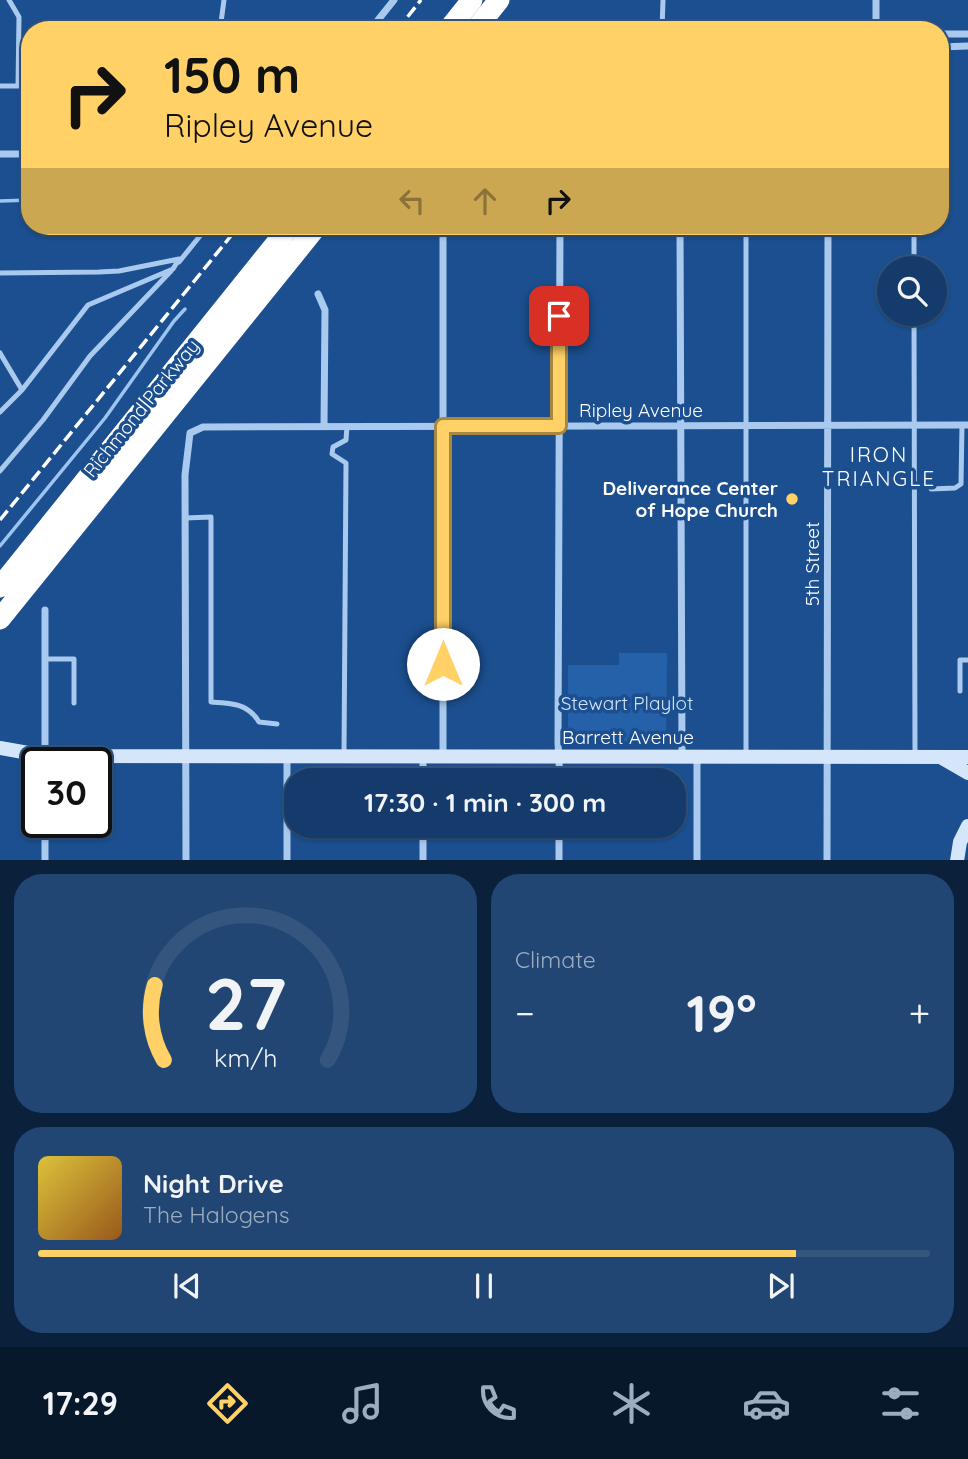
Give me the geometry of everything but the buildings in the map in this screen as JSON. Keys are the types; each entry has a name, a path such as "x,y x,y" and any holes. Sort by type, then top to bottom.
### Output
{"highway":[{"path":"455,21 472,0"},
{"path":"482,21 499,0"},
{"name":"Richmond Parkway","path":"0,587 283,235"},
{"name":"Richmond Parkway","path":"0,619 310,235"}],"main road":[{"name":"Barrett Avenue","path":"0,748 21,754"},
{"path":"941,757 968,773"},
{"name":"Barrett Avenue","path":"112,759 968,757"},
{"path":"957,860 960,842 968,826"}],"street":[{"path":"377,21 394,0"},
{"path":"876,0 876,21"},
{"path":"949,34 968,34"},
{"path":"949,47 968,46"},
{"path":"0,154 21,154"},
{"path":"443,235 443,757"},
{"path":"560,235 560,768"},
{"path":"680,235 682,757"},
{"name":"5th Street","path":"827,860 828,235"},
{"path":"318,294 325,310 324,426"},
{"name":"Ripley Avenue","path":"185,518 185,475 190,433 203,427 965,425"},
{"path":"185,518 186,860"},
{"path":"45,610 45,747"},
{"path":"287,757 287,860"},
{"path":"423,757 423,768"},
{"path":"697,757 697,860"},
{"path":"45,838 45,860"},
{"path":"423,838 423,860"},
{"path":"559,838 559,860"}],"lane":[{"path":"0,86 18,86 19,17 9,0"},
{"path":"221,21 224,0"},
{"path":"663,0 663,21"},
{"path":"0,471 43,420 90,356 180,262 201,235"},
{"path":"746,235 746,757"},
{"path":"914,235 914,256"},
{"path":"0,273 120,271 173,258 180,259 180,262"},
{"path":"0,412 22,390 88,305 173,269"},
{"path":"914,326 915,757"},
{"path":"0,353 22,390"},
{"path":"931,489 955,488 961,484 965,425"},
{"path":"344,757 346,463 332,454 332,447 346,440 347,426"},
{"path":"185,518 211,517 211,702 237,704 253,712 259,722 277,724"},
{"path":"45,659 74,659 74,703"},
{"path":"960,691 960,660 968,660"}],"green space":[{"name":"Stewart Playlot","path":"619,653 667,653 666,742 568,741 568,665 619,665"}],"waterway":[{"path":"0,201 21,200"},
{"path":"0,546 105,418 185,309"}],"railway":[{"path":"404,21 421,0"},
{"path":"0,520 232,235"}],"place":[{"name":"Deliverance Center of Hope Church","path":"792,499"}],"district":[{"name":"IRON TRIANGLE","path":"879,467"}],"route":[{"path":"443,664 443,426 559,426 559,316"}]}
